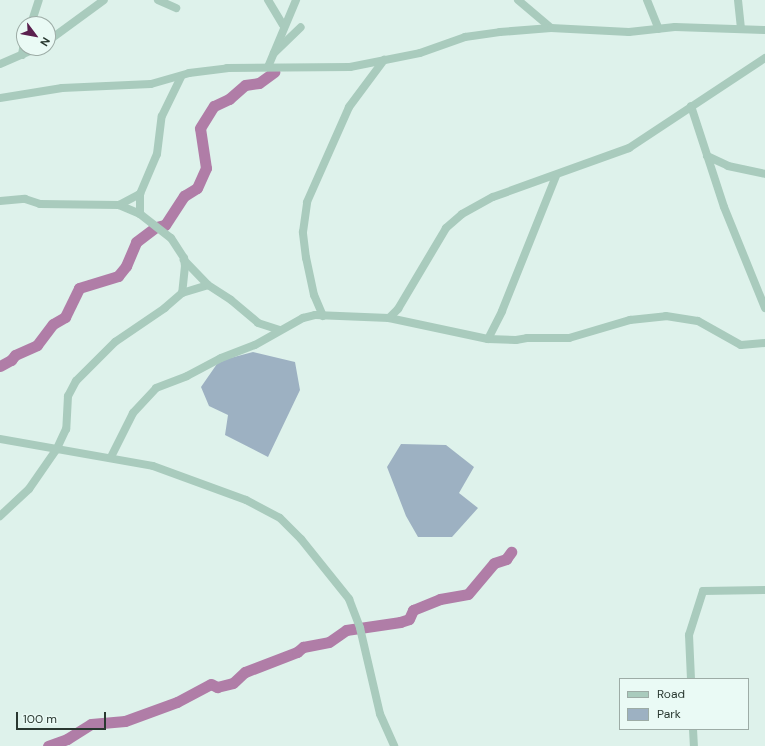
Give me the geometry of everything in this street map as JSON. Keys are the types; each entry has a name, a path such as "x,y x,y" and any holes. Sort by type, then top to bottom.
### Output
{"street":[{"path":"34,16 39,0"},
{"path":"56,35 104,0"},
{"path":"158,0 176,8"},
{"path":"268,0 284,25"},
{"path":"268,67 284,25 296,0"},
{"path":"518,0 551,28"},
{"path":"647,0 659,29"},
{"path":"738,0 741,29"},
{"path":"274,54 302,28"},
{"path":"0,98 62,88 135,86 181,77 206,70 268,67 333,69 420,53 486,33 551,28 629,32 659,29 765,30"},
{"path":"0,64 22,56"},
{"path":"389,318 398,309 440,237 453,221 482,202 629,148 690,106 765,58"},
{"path":"323,316 317,307 306,258 303,232 307,202 349,107 384,60"},
{"path":"140,214 140,194 157,154 162,116 181,77"},
{"path":"690,106 724,207 765,308"},
{"path":"707,156 721,164 765,174"},
{"path":"488,340 502,311 556,176"},
{"path":"119,205 140,194"},
{"path":"0,201 25,200 40,204 119,205 140,214 171,238 184,260 208,285 231,300 258,323 278,330"},
{"path":"182,293 185,284 184,260"},
{"path":"0,516 29,489 56,450 66,429 68,396 76,381 115,342 165,308 182,293 208,285"},
{"path":"111,457 133,413 156,388 187,376 226,356 255,345 278,330 304,318 323,316 389,318 488,340 569,338 630,320 666,316 698,321 741,345 765,343"},
{"path":"0,439 56,450 111,457 166,470 246,500 267,510 290,527 349,599 360,628 380,714 394,746"},
{"path":"691,678 689,635 703,591 765,590"},
{"path":"693,730 694,746"}],"green space":[{"path":"253,352 295,362 300,390 268,457 225,435 228,415 209,406 201,387 219,361"},
{"path":"401,444 446,445 474,467 459,493 478,508 452,537 418,537 406,516 387,467"}],"waterway":[{"path":"0,366 11,360 15,355 37,345 53,324 65,317 79,288 118,276 126,266 136,242 156,227 165,225 184,196 197,188 206,168 200,128 214,106 229,99 245,85 259,83 274,72"},
{"path":"48,746 67,739 91,724 125,721 177,702 211,684 217,687 233,683 245,672 297,652 303,647 329,642 346,630 400,622 409,619 413,610 440,599 468,594 494,563 506,559 511,552"}]}
